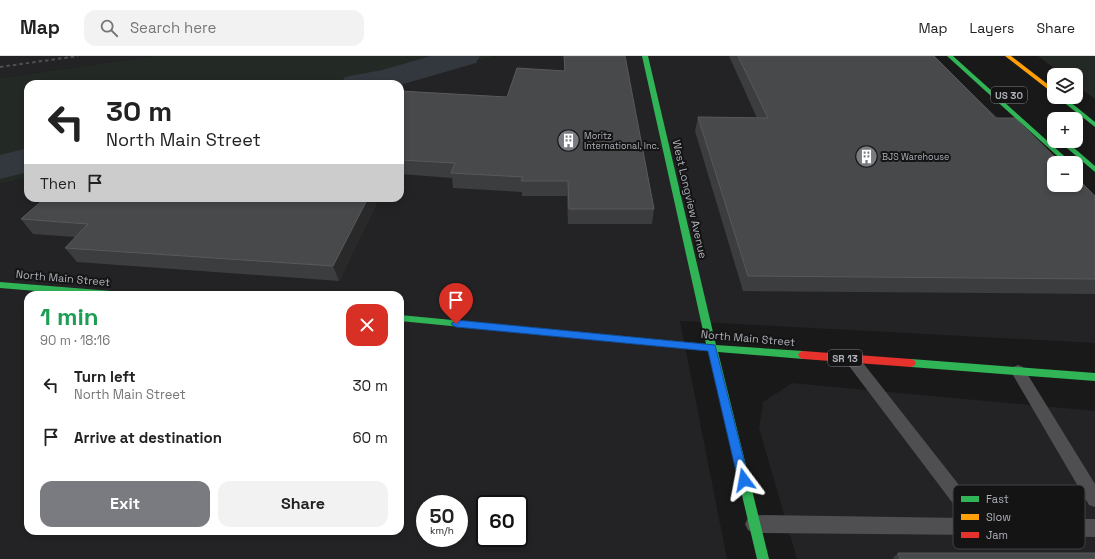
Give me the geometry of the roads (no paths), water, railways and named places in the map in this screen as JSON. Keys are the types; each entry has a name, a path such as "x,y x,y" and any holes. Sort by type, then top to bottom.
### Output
{"main road":[{"name":"West Longview Avenue","path":"645,56 712,348 763,559"},
{"path":"950,56 1061,156"},
{"path":"964,56 976,66"},
{"name":"US 30","path":"1008,56 1047,87"},
{"path":"1022,56 1047,76"},
{"path":"1069,104 1095,124"},
{"path":"1070,148 1095,170"},
{"name":"North Main Street","path":"0,285 74,291"},
{"name":"North Main Street","path":"404,318 712,348 1095,377"}],"lane":[{"path":"851,358 953,490"},
{"path":"1018,371 1095,499"},
{"path":"754,524 953,527"}],"waterway":[{"path":"379,80 465,56"},
{"path":"0,167 24,161"}],"railway":[{"path":"0,67 78,56"}],"place":[{"name":"Moritz International, Inc.","path":"568,141"},
{"name":"BJS Warehouse","path":"866,157"}]}
